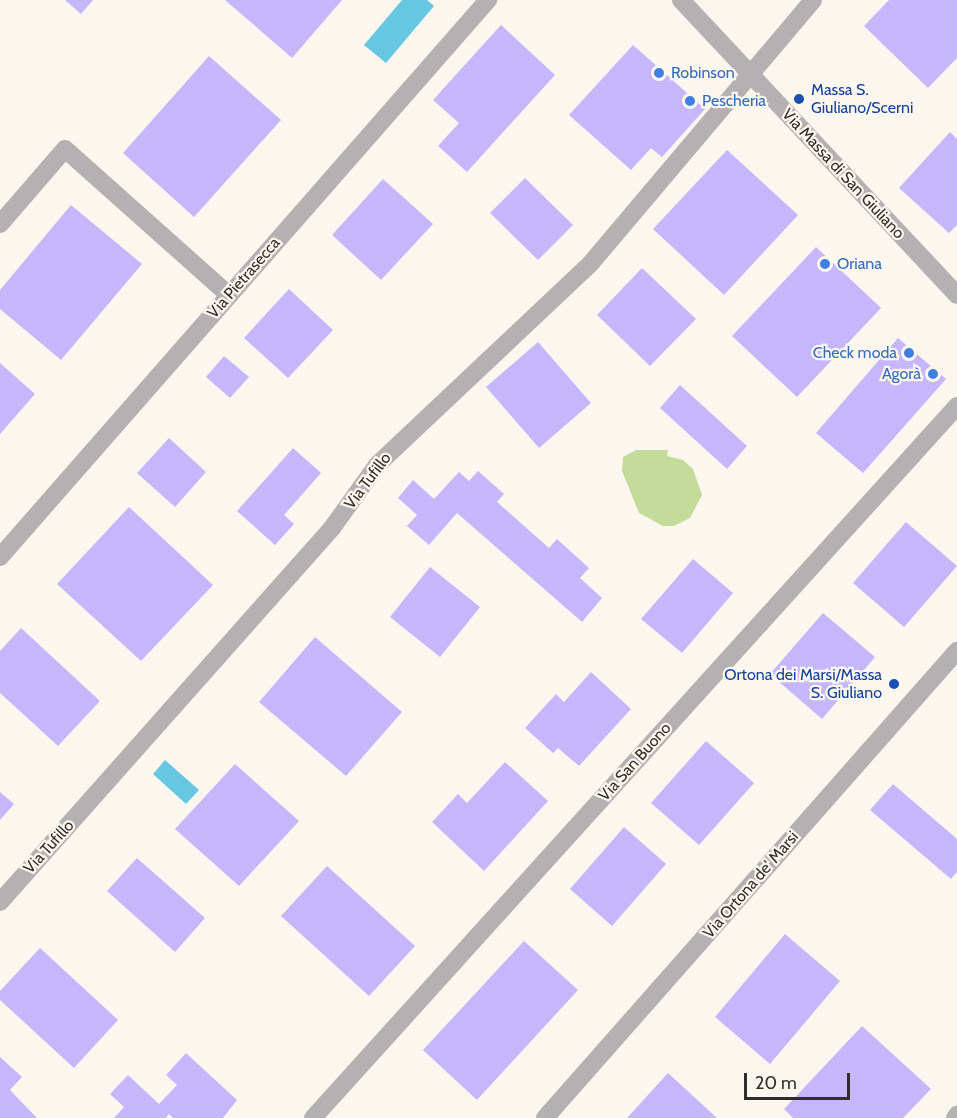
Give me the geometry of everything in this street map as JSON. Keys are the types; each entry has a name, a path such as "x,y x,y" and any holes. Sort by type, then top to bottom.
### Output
{"street":[{"name":"Via Pietrasecca","path":"0,556 488,0"},
{"name":"Via Massa di San Giuliano","path":"681,0 749,74 954,283"},
{"name":"Via Tufillo","path":"0,902 332,528 378,464 597,257 813,0"},
{"path":"0,224 65,149 229,295"},
{"name":"Via San Buono","path":"313,1118 957,406"},
{"name":"Via Ortona de' Marsi","path":"545,1118 957,651"}],"green space":[{"path":"636,450 668,450 667,456 683,460 693,469 702,495 690,518 674,526 663,526 639,513 622,471 623,457"}],"water":[{"path":"402,0 427,0 434,6 386,63 364,45"},
{"path":"165,760 199,790 186,804 153,774"}],"building":[{"path":"65,0 93,0 81,14"},
{"path":"225,0 342,0 292,58"},
{"path":"889,0 957,0 957,58 928,88 864,26"},
{"path":"501,25 555,75 467,172 438,146 459,123 433,100"},
{"path":"633,45 705,109 662,157 651,148 631,170 569,115"},
{"path":"209,56 281,120 194,217 123,153"},
{"path":"950,132 957,139 957,225 949,233 899,188"},
{"path":"727,150 798,215 724,295 653,229"},
{"path":"525,178 573,225 538,260 490,213"},
{"path":"383,179 433,224 381,280 332,235"},
{"path":"71,205 142,264 61,360 0,309 0,290"},
{"path":"816,247 881,308 797,397 732,336"},
{"path":"642,268 696,319 650,366 597,315"},
{"path":"289,289 333,330 288,378 244,338"},
{"path":"898,338 946,379 863,473 816,433"},
{"path":"538,342 591,403 539,448 486,387"},
{"path":"224,356 249,377 230,398 206,377"},
{"path":"0,363 35,394 0,434"},
{"path":"680,385 747,446 727,469 660,408"},
{"path":"169,438 206,472 175,507 137,473"},
{"path":"293,448 321,473 284,515 294,524 275,545 237,511"},
{"path":"478,471 504,494 497,502 549,548 557,539 589,568 580,578 602,598 582,622 457,513 429,545 407,526 417,515 398,498 413,480 434,499 459,472 469,481"},
{"path":"129,507 213,585 141,661 57,584"},
{"path":"906,522 957,566 904,627 853,583"},
{"path":"693,559 733,593 682,653 641,619"},
{"path":"430,567 480,607 440,657 390,617"},
{"path":"823,613 875,657 822,719 770,674"},
{"path":"21,628 100,701 58,746 0,693 0,651"},
{"path":"315,637 402,712 346,776 259,702"},
{"path":"591,672 631,709 579,766 558,748 553,753 525,728 556,694 564,702"},
{"path":"706,741 754,783 699,845 651,803"},
{"path":"505,762 548,801 484,871 432,822 458,794 467,803"},
{"path":"235,764 299,821 239,886 175,829"},
{"path":"893,784 957,839 957,872 951,879 870,810"},
{"path":"0,792 14,804 0,820"},
{"path":"624,827 666,864 612,926 570,889"},
{"path":"137,858 205,918 175,952 107,891"},
{"path":"327,866 415,946 369,996 281,916"},
{"path":"785,934 840,981 770,1064 715,1017"},
{"path":"524,941 578,990 477,1100 423,1050"},
{"path":"40,948 118,1020 74,1068 0,1000 0,991"},
{"path":"862,1026 931,1089 903,1118 793,1118 784,1109"},
{"path":"186,1053 237,1100 223,1118 173,1118 169,1114 166,1118 114,1118 124,1107 110,1094 128,1075 159,1104 177,1085 166,1075"},
{"path":"0,1057 22,1077 10,1090 37,1118 0,1118"},
{"path":"668,1073 717,1118 627,1118"}],"place":[{"name":"Robinson","path":"659,73"},
{"name":"Massa S. Giuliano/Scerni","path":"799,99"},
{"name":"Pescheria","path":"690,101"},
{"name":"Oriana","path":"825,264"},
{"name":"Check moda","path":"909,353"},
{"name":"Agorà","path":"933,374"},
{"name":"Ortona dei Marsi/Massa S. Giuliano","path":"894,684"}]}
